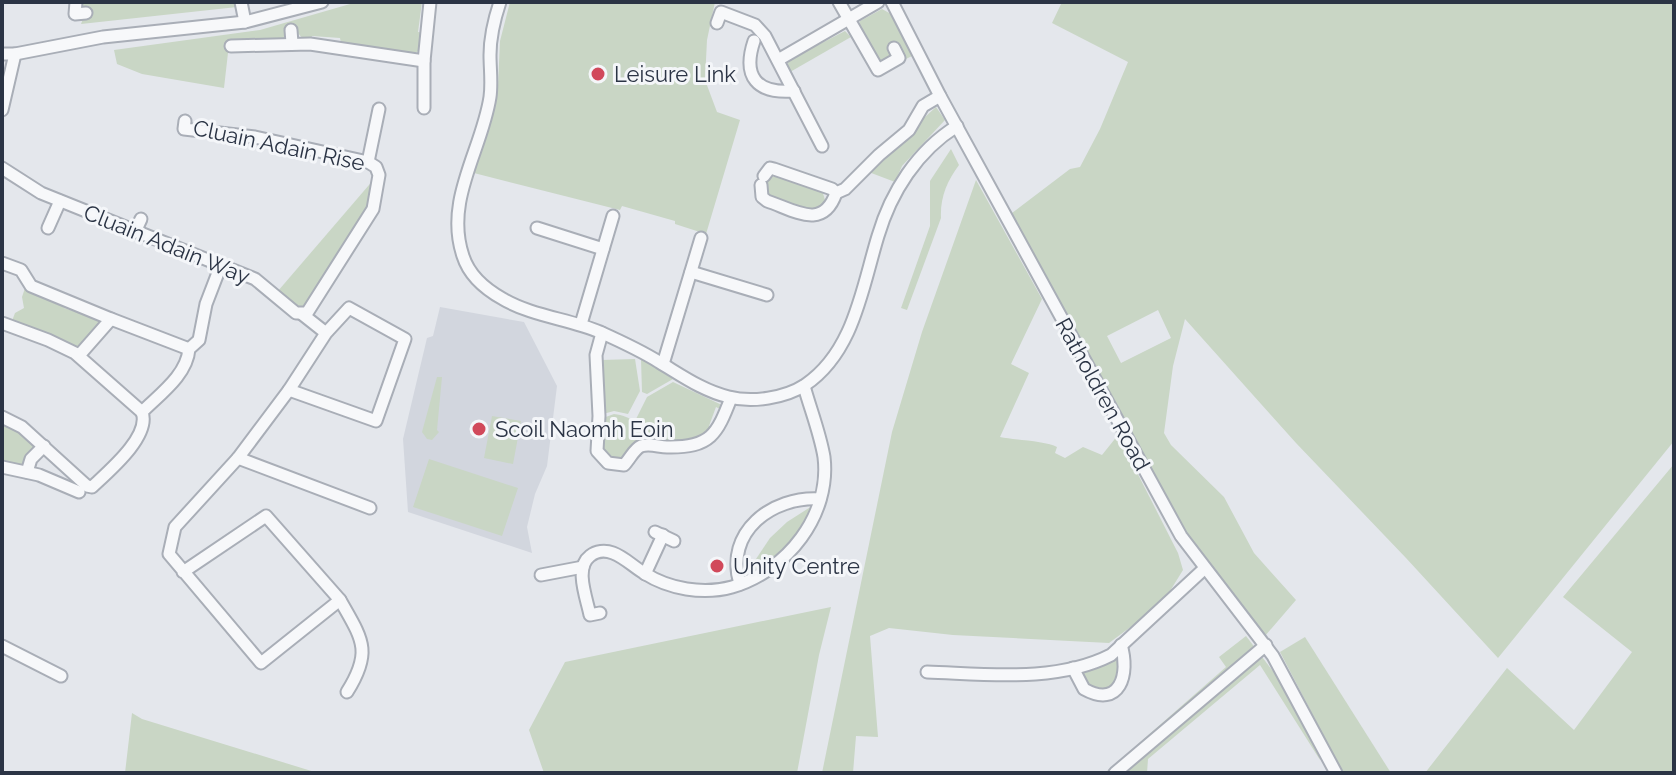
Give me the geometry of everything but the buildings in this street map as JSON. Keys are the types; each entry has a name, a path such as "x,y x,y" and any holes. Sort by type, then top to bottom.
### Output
{"street":[{"path":"76,2 75,14 86,13"},
{"path":"241,2 245,22"},
{"path":"2,54 103,37 245,22 322,2"},
{"path":"420,101 430,2"},
{"path":"500,2 490,39 490,98 467,170 459,208 460,246 469,269 496,295 516,306 581,324 731,398 768,398 804,386 832,358 845,338 863,294 878,235 896,192 920,157 957,126"},
{"path":"839,2 878,70 899,58 894,48"},
{"path":"778,60 878,2"},
{"name":"Ratholdren Road","path":"892,2 940,96 1168,513 1204,569 1266,645 1336,773"},
{"path":"717,23 721,12 755,25 765,36 822,146"},
{"path":"291,30 292,43"},
{"path":"754,41 749,72 754,80 779,93 794,91"},
{"path":"231,46 292,43 340,47 424,61"},
{"path":"2,110 15,54"},
{"path":"836,193 774,169 766,171 763,180 762,197 767,201 813,217 821,214 836,193 845,189 909,130 923,106 940,96"},
{"path":"302,314 311,309 371,213 380,179 372,165 379,109"},
{"name":"Cluain Adain Rise","path":"185,121 184,129 255,137 372,165"},
{"name":"Cluain Adain Way","path":"2,168 16,179 60,201 255,279 291,310 302,314 326,333"},
{"path":"48,228 60,201"},
{"path":"581,324 613,216"},
{"path":"135,232 141,219"},
{"path":"537,228 603,249"},
{"path":"663,364 701,238"},
{"path":"2,263 21,270 31,286 189,349"},
{"path":"142,412 181,372 188,360 189,349 199,340 206,304 221,265"},
{"path":"691,272 767,295"},
{"path":"289,390 376,421 405,339 349,308 326,333 289,390 238,458 175,527 169,554 261,663 340,600"},
{"path":"82,352 111,319"},
{"path":"2,323 75,353 142,412 144,418 139,438 92,487 87,486 22,427 2,417"},
{"path":"602,333 596,355 599,416 596,445 599,456 608,463 624,465 636,450 648,445 668,448 708,439 717,431 731,398"},
{"path":"600,613 590,615 583,567 591,554 602,551 613,553 645,574 682,589 715,590 740,584 766,572 795,547 814,516 824,480 824,456 804,386"},
{"path":"27,472 31,459 44,446"},
{"path":"238,458 370,508"},
{"path":"2,467 39,475 79,492"},
{"path":"740,584 735,559 745,536 759,518 796,499 820,499"},
{"path":"183,572 266,516 340,600 364,650 359,672 347,692"},
{"path":"645,574 664,536"},
{"path":"541,575 583,567"},
{"path":"927,672 1017,675 1073,668 1098,661 1121,645 1204,569"},
{"path":"1073,668 1084,689 1103,695 1112,692 1125,673 1121,645"},
{"path":"1115,773 1266,645"},
{"path":"2,646 61,676"}],"shaded area":[{"name":"Scoil Naomh Eoin","path":"440,307 524,322 557,386 547,466 535,494 527,527 532,553 408,512 403,439 427,338 433,336"}],"green space":[{"path":"80,2 236,2 237,7 81,24 86,11 80,7"},
{"path":"357,2 422,2 418,32 424,33 420,50 412,55 341,43 340,38 312,36 311,40 305,41 296,31 286,33 281,40 229,44 224,88 142,74 117,64 114,50 260,30"},
{"path":"510,2 715,2 707,40 705,80 717,112 740,120 706,234 675,224 675,221 622,206 620,210 470,172 495,86 498,86 500,41"},
{"path":"1062,2 1674,2 1674,441 1498,658 1296,443 1185,319 1173,366 1164,433 1171,445 1224,497 1254,553 1296,600 1265,636 1195,548 1083,352 1012,213 1070,169 1080,167 1128,62 1052,23","holes":["1158,310 1171,338 1121,363 1107,336"]},
{"path":"882,9 891,14 912,56 906,59 898,45 889,51 890,57 884,62 877,61 858,28 860,21"},
{"path":"845,31 851,37 790,72 787,67 789,60"},
{"path":"936,107 945,120 902,166 895,182 866,171"},
{"path":"951,149 959,165 945,190 941,218 907,310 901,308 930,226 930,181"},
{"path":"777,174 822,190 825,200 823,207 811,213 767,196 767,181"},
{"path":"375,178 366,217 308,309 298,311 278,291"},
{"path":"976,180 1042,299 1011,364 1029,373 1000,437 1052,445 1057,447 1055,453 1065,458 1083,447 1102,455 1118,435 1178,553 1183,570 1170,591 1140,620 1109,643 953,635 889,628 870,636 878,737 856,736 853,773 822,773 892,432 922,332"},
{"path":"25,288 62,304 64,308 100,320 100,323 78,349 12,321 15,313 24,308 22,297"},
{"path":"635,359 640,391 628,414 614,411 603,414 601,360"},
{"path":"641,359 673,379 647,394 642,392"},
{"path":"437,377 442,377 439,432 432,440 422,432"},
{"path":"673,382 724,406 722,410 716,407 709,426 715,429 699,438 670,444 663,436 650,434 648,440 636,419 647,397"},
{"path":"614,414 634,422 645,441 620,460 612,459 602,450 603,418"},
{"path":"492,416 521,421 513,464 484,458"},
{"path":"2,421 15,426 36,445 21,467 2,463"},
{"path":"429,459 518,488 502,536 413,507"},
{"path":"1674,464 1674,773 1425,773 1507,668 1574,730 1632,652 1563,597"},
{"path":"812,506 801,529 788,546 762,567 746,574 770,538 787,522"},
{"path":"831,607 797,773 544,773 529,730 565,662"},
{"path":"1246,636 1279,679 1318,748 1320,760 1260,665 1148,759 1147,773 1105,773 1226,667 1219,657"},
{"path":"1305,637 1391,773 1343,773 1280,652"},
{"path":"1116,655 1120,670 1111,687 1097,690 1084,681 1080,671"},
{"path":"132,713 142,719 318,773 125,773"}],"place":[{"name":"Leisure Link","path":"598,74"},
{"name":"Scoil Naomh Eoin","path":"479,429"},
{"name":"Unity Centre","path":"717,566"}]}
